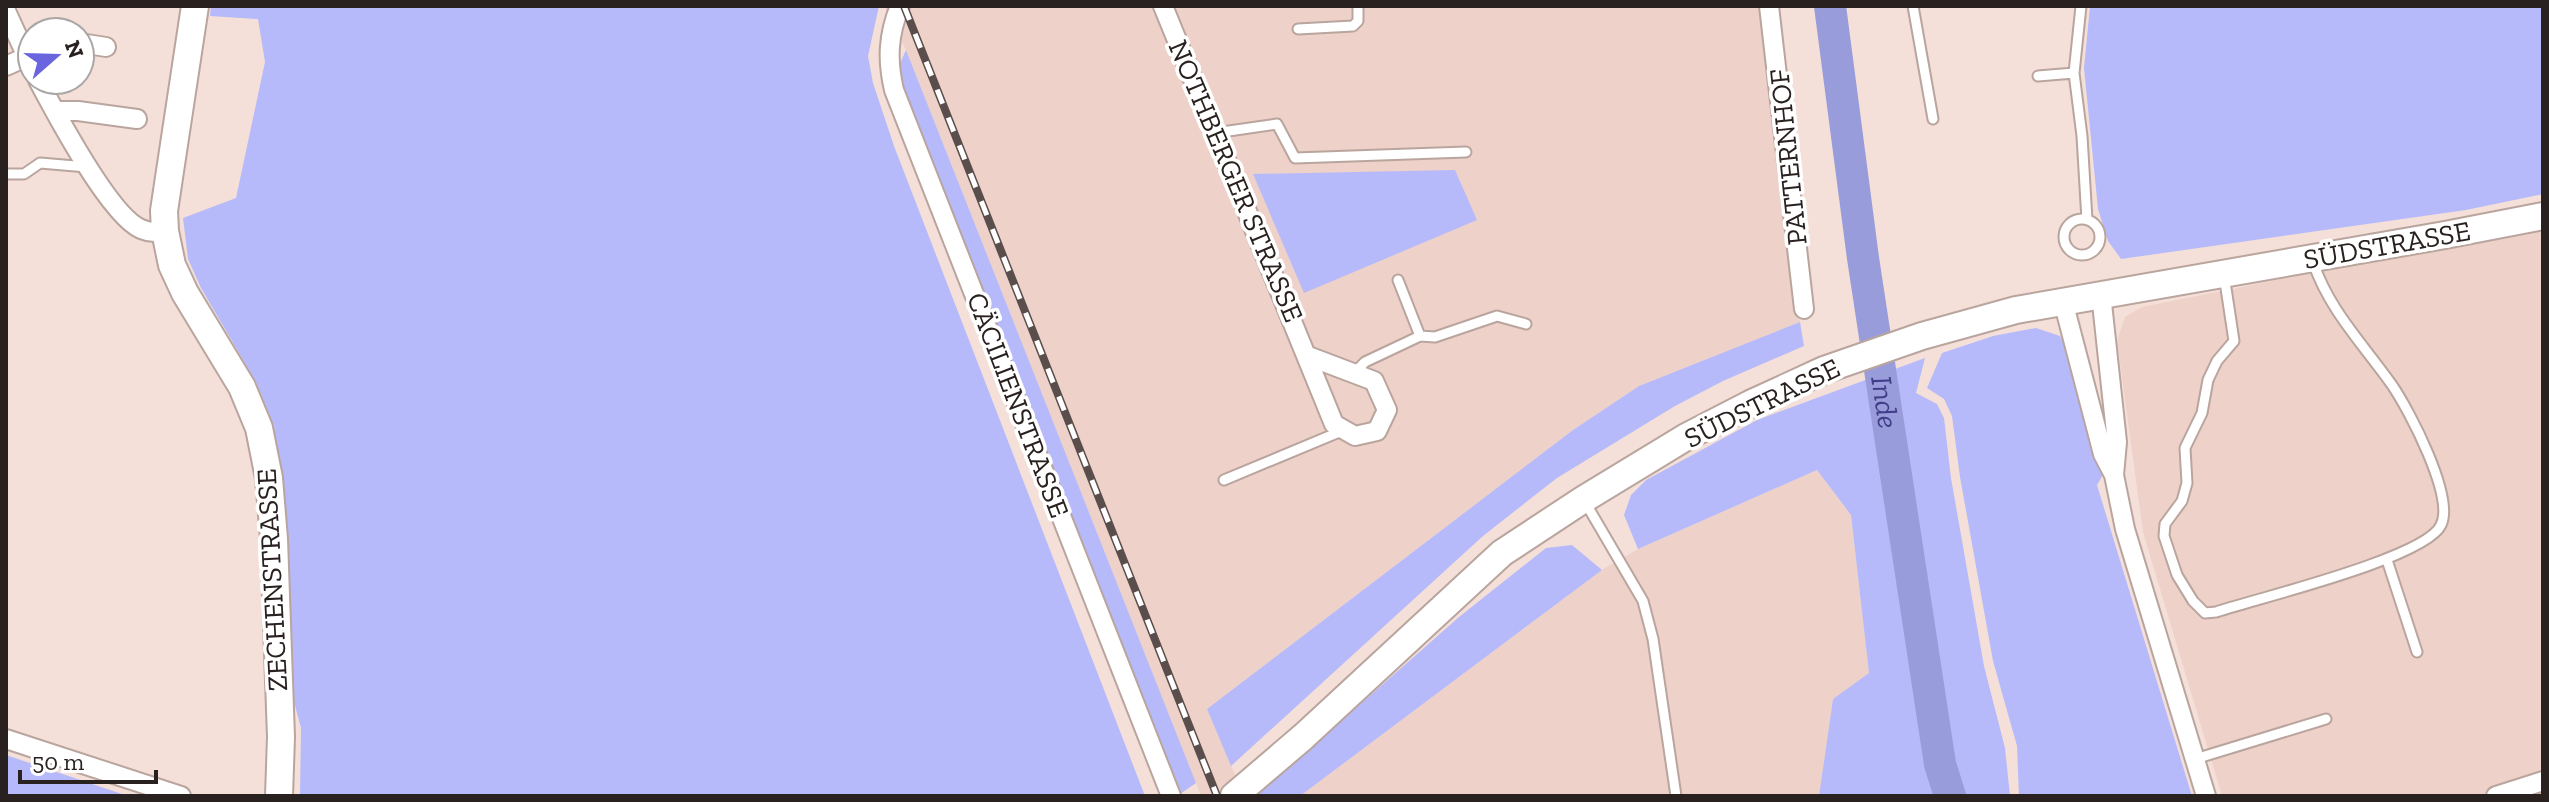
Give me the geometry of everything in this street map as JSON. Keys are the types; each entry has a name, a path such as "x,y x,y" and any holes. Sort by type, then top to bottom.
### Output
{"main road":[{"name":"ZECHENSTRASSE","path":"195,6 168,184 165,231 172,265 185,293 242,387 259,428 269,478 274,539 281,737 279,796"},
{"name":"SÜDSTRASSE","path":"1241,791 1502,553 1686,437 1835,366 1922,336 2016,310 2543,216"}],"street":[{"name":"NOTHBERGER STRASSE","path":"1163,6 1334,424 1355,436 1377,431 1387,410 1374,381 1308,356"},
{"name":"PATTERNHOF","path":"1769,6 1804,309"},
{"name":"CÄCILIENSTRASSE","path":"899,8 889,41 889,68 894,90 1171,796"},
{"path":"6,11 16,30"},
{"path":"96,45 106,47"},
{"path":"47,96 90,168 125,217 140,229 159,233 165,231"},
{"path":"55,111 137,119"},
{"path":"2101,294 2117,442 2114,475"},
{"path":"2063,301 2103,454 2114,475 2125,529 2206,796"},
{"path":"6,739 181,796"},
{"path":"2496,796 2543,781"}],"lane":[{"path":"1298,29 1353,26 1358,21 1358,6"},
{"path":"1913,6 1933,119"},
{"path":"2081,6 2074,73 2082,136 2087,220"},
{"path":"2038,76 2074,73"},
{"path":"1215,133 1277,124 1295,158 1466,152"},
{"path":"6,174 24,174 40,163 90,168"},
{"path":"2224,273 2234,341 2217,361 2208,380 2202,413 2185,448 2187,483 2182,501 2165,524 2164,536 2177,575 2193,601 2205,613 2387,560 2418,547 2433,536 2446,512 2443,492 2394,388 2321,287 2312,259"},
{"path":"1398,280 1420,336"},
{"path":"1354,373 1365,362 1420,336 1435,337 1497,316 1526,324"},
{"path":"1224,480 1344,430"},
{"path":"1584,499 1643,601 1653,639 1676,796"},
{"path":"2387,560 2417,652"},
{"path":"2195,759 2326,719"}],"shaded area":[{"path":"211,6 879,6 868,56 873,83 894,146 1145,796 300,796 301,728 289,683 281,477 274,426 256,382 201,288 188,259 183,218 236,198 265,62 258,19 210,16"},
{"path":"884,6 1762,8 1780,192 1800,322 1639,386 1573,430 1207,709 1244,796 1201,796 906,50"},
{"path":"2090,6 2543,6 2543,194 2466,210 2121,259 2108,241 2098,209 2084,68"},
{"path":"906,50 1196,783 1180,794 897,70"},
{"path":"1455,170 1477,220 1304,293 1253,174"},
{"path":"2543,227 2543,796 2222,796 2143,532 2117,341 2125,317 2142,307"},
{"path":"1800,322 1804,346 1723,381 1675,406 1557,478 1483,536 1231,766 1207,709 1573,430 1639,386"},
{"path":"2036,328 2060,336 2071,360 2104,473 2097,485 2192,796 2019,796 2017,746 1993,661 1952,416 1944,399 1927,388 1942,353 1993,336"},
{"path":"1925,358 1916,393 1937,404 1944,418 1951,478 1984,666 2005,748 2010,796 1819,796 1833,699 1869,673 1851,515 1817,470 1638,549 1624,515 1631,495 1646,480 1757,420"},
{"path":"1817,470 1851,515 1869,673 1833,699 1819,796 1300,796 1602,570 1638,549"},
{"path":"1572,545 1602,570 1300,796 1256,796 1459,617 1546,548"},
{"path":"6,755 128,796 6,796"}],"waterway":[{"name":"Inde","path":"1830,6 1863,258 1940,764 1950,796"}],"railway":[{"path":"904,6 1217,796"}]}
